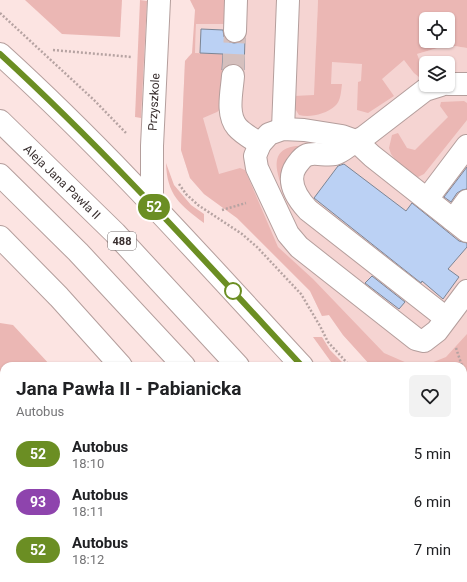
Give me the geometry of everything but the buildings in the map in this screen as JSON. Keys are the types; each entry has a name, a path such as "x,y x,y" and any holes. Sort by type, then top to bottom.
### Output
{"main road":[{"name":"Przyszkole","path":"152,204 152,146 159,0"},
{"path":"234,31 236,0"},
{"path":"283,129 288,0"},
{"path":"0,54 32,83 152,204 298,362"},
{"path":"233,76 231,108 232,118 237,127 260,144"},
{"path":"455,84 467,84"},
{"path":"422,92 364,137 336,154 312,154 306,156 299,161 294,169 292,180 293,187 303,204 353,246 386,269 446,318"},
{"name":"Aleja Jana Pawła II","path":"0,121 115,233 234,362"},
{"path":"446,215 356,141 342,136 304,130 283,129 269,134 260,144 255,156 258,168 288,234 306,252 416,339 424,341 437,331 467,291"},
{"path":"446,215 467,146"},
{"path":"446,215 467,170"},
{"path":"0,175 78,252 180,362"},
{"path":"446,215 467,201"},
{"path":"0,237 59,297 117,362"},
{"path":"306,252 353,246"}],"path":[{"path":"0,13 94,100 137,144 152,146"},
{"path":"53,50 132,57"},
{"path":"176,180 193,201 242,234 258,247 301,294 328,342 346,362"}],"shaded area":[{"path":"25,0 122,0 120,37 62,34"},
{"path":"140,0 147,1 141,118 135,117"},
{"path":"190,0 229,0 226,24 196,24 195,53 223,54 222,108 217,112 203,118 219,174 240,168 245,170 278,247 313,279 384,353 405,362 367,362 343,335 329,315 322,316 310,291 237,218 204,194 190,178 181,150 185,61 192,53 195,10"},
{"path":"227,0 318,0 316,50 417,54 438,48 455,48 455,46 467,48 467,362 367,362 343,335 329,315 322,316 310,291 237,218 204,194 190,178 181,150 185,61 189,56 195,53 196,23"},
{"path":"318,0 467,0 467,48 455,46 455,12 419,12 419,48 438,48 417,54 419,59 419,77 404,60 382,79 394,96 368,113 357,110 358,82 361,81 362,64 332,62 331,84 342,84 337,104 327,111 318,115 299,115 294,107 294,96 314,95"},
{"path":"464,101 467,103 467,120 424,174 418,177 407,175 391,154 389,148 392,135 398,133 407,148 415,150 448,117 440,106 441,102"},
{"path":"296,146 305,146 286,197 278,174 277,159 280,153 286,149"},
{"path":"166,163 174,185 191,205 204,214 204,223 188,211 176,198 169,183"},
{"path":"0,323 13,325 47,362 0,362"},
{"path":"467,334 467,362 434,362 446,357"},
{"path":"313,337 322,337 330,350 342,362 331,362"}],"tunnel":[{"path":"233,76 235,31"}],"bus line":[{"name":"52","path":"0,54 32,83 152,204 298,362"}]}
